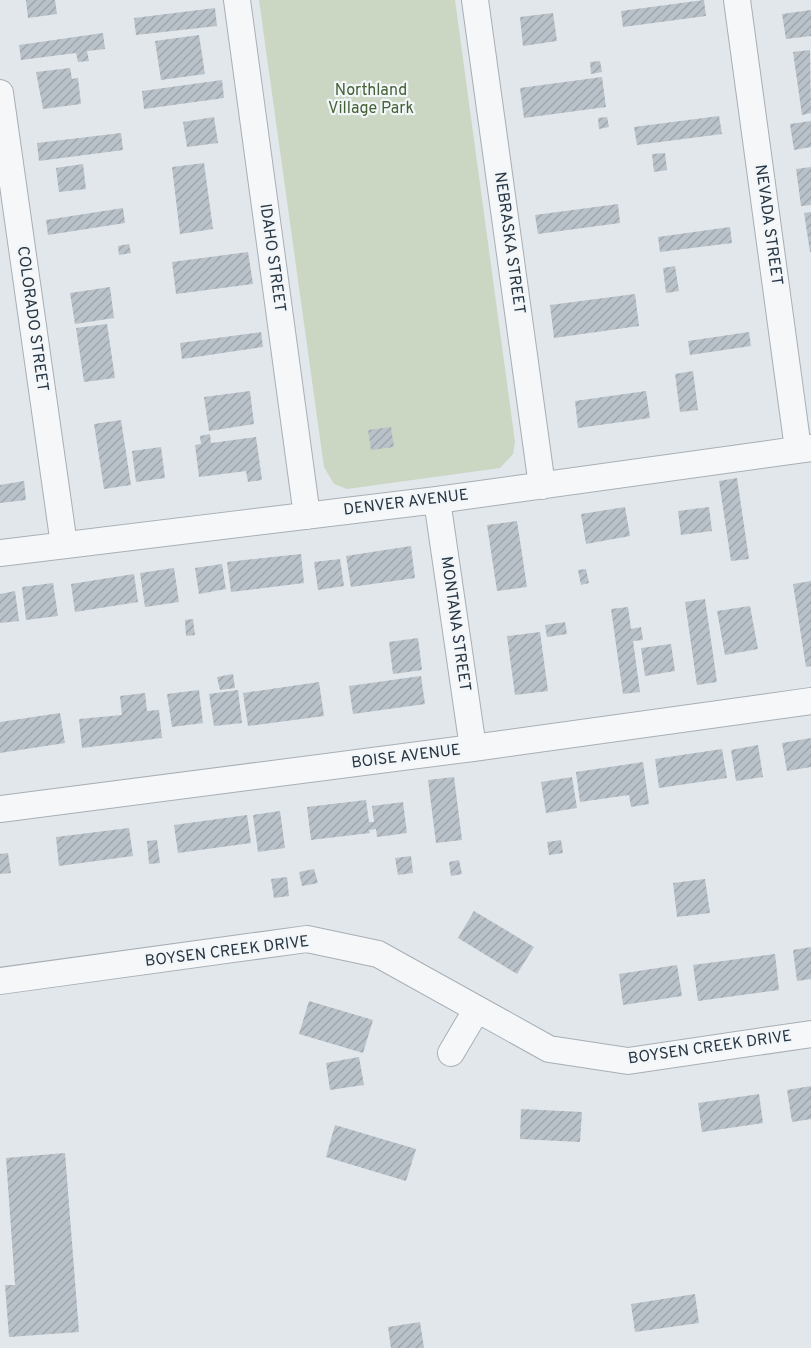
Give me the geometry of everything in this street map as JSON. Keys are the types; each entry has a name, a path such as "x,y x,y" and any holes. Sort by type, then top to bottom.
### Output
{"street":[{"name":"IDAHO STREET","path":"237,0 307,516"},
{"name":"NEBRASKA STREET","path":"475,0 542,486"},
{"name":"NEVADA STREET","path":"737,0 805,448"},
{"name":"COLORADO STREET","path":"0,93 63,544"},
{"name":"DENVER AVENUE","path":"0,553 437,500 805,448"},
{"name":"MONTANA STREET","path":"437,500 472,748"},
{"name":"BOISE AVENUE","path":"0,809 472,748 811,701"},
{"name":"BOYSEN CREEK DRIVE","path":"0,981 306,939 378,954 549,1049 628,1061 811,1034"},
{"path":"451,1053 477,1009"}],"green space":[{"name":"Northland Village Park","path":"259,0 455,0 515,442 513,454 500,468 347,489 334,484 324,467"}],"building":[{"path":"26,0 55,0 57,14 28,18"},
{"path":"704,0 706,16 623,27 621,11"},
{"path":"215,8 217,26 136,35 134,18"},
{"path":"811,10 811,36 786,39 782,14"},
{"path":"553,13 557,41 523,46 520,17"},
{"path":"103,33 105,49 87,51 89,61 78,62 76,53 21,60 19,45"},
{"path":"199,35 205,74 161,80 155,41"},
{"path":"810,50 811,113 802,115 793,52"},
{"path":"600,61 602,72 591,74 590,62"},
{"path":"70,68 72,79 78,78 81,104 43,109 36,72"},
{"path":"602,77 606,107 524,118 520,88"},
{"path":"222,80 224,98 144,109 142,91"},
{"path":"719,116 722,134 637,145 634,127"},
{"path":"214,117 218,143 187,147 183,122"},
{"path":"607,117 609,127 599,129 598,118"},
{"path":"811,121 811,147 794,150 790,124"},
{"path":"121,133 123,150 39,161 37,143"},
{"path":"665,153 667,170 654,172 652,154"},
{"path":"204,163 213,229 180,234 172,167"},
{"path":"83,164 86,189 59,192 56,168"},
{"path":"811,167 811,205 801,206 796,169"},
{"path":"618,204 620,223 538,234 535,215"},
{"path":"123,208 125,223 48,235 46,220"},
{"path":"811,212 811,252 810,252 804,213"},
{"path":"730,227 732,243 660,252 658,237"},
{"path":"129,244 131,253 119,255 118,246"},
{"path":"248,252 253,284 176,294 172,262"},
{"path":"675,266 679,291 666,293 663,268"},
{"path":"110,287 114,318 75,324 70,293"},
{"path":"635,294 639,326 554,338 550,305"},
{"path":"107,324 115,378 84,382 76,328"},
{"path":"261,332 263,347 182,359 180,343"},
{"path":"749,332 751,346 690,355 688,341"},
{"path":"693,371 698,410 680,412 675,374"},
{"path":"250,391 254,424 209,431 204,397"},
{"path":"646,391 650,418 578,428 575,401"},
{"path":"121,420 131,485 104,489 94,424"},
{"path":"391,427 394,447 371,450 368,430"},
{"path":"210,434 211,443 256,437 262,480 248,482 246,471 199,477 195,445 201,444 200,436"},
{"path":"161,447 165,478 136,482 132,451"},
{"path":"737,478 749,559 731,561 719,481"},
{"path":"24,481 26,500 0,503 0,485"},
{"path":"625,507 630,536 586,544 581,514"},
{"path":"709,507 712,531 681,535 678,511"},
{"path":"517,521 527,587 497,591 487,525"},
{"path":"411,546 415,578 351,587 346,556"},
{"path":"301,554 304,583 231,592 227,562"},
{"path":"340,559 344,586 318,590 314,562"},
{"path":"222,564 226,589 199,594 195,568"},
{"path":"174,568 179,602 145,607 140,573"},
{"path":"586,569 589,583 581,585 578,570"},
{"path":"134,574 138,602 75,612 71,584"},
{"path":"811,581 811,666 806,667 793,584"},
{"path":"53,583 58,616 26,620 22,587"},
{"path":"15,591 19,621 0,623 0,594"},
{"path":"705,599 717,682 697,685 685,602"},
{"path":"750,606 758,649 725,655 717,611"},
{"path":"628,607 631,629 641,627 643,640 633,641 640,692 623,694 611,609"},
{"path":"193,619 195,635 186,636 185,620"},
{"path":"565,622 567,634 547,637 545,625"},
{"path":"540,632 548,691 515,695 507,636"},
{"path":"418,638 422,670 393,674 389,642"},
{"path":"671,644 675,671 645,676 641,648"},
{"path":"233,674 235,688 220,690 217,677"},
{"path":"421,676 425,704 353,714 349,686"},
{"path":"319,682 324,716 248,726 243,693"},
{"path":"199,690 203,723 172,727 167,694"},
{"path":"238,690 242,723 214,726 209,694"},
{"path":"145,693 147,711 159,710 162,738 82,748 79,719 122,715 120,696"},
{"path":"60,713 65,743 0,753 0,722"},
{"path":"811,738 811,767 787,771 782,743"},
{"path":"758,745 763,777 736,781 731,750"},
{"path":"722,749 727,778 659,788 655,759"},
{"path":"643,762 649,804 631,807 629,795 580,802 576,772"},
{"path":"454,777 462,840 436,843 428,780"},
{"path":"572,777 577,808 546,813 541,782"},
{"path":"366,800 369,822 374,822 372,806 403,802 407,833 377,837 376,829 369,830 370,833 311,840 307,807"},
{"path":"280,811 285,848 258,852 253,815"},
{"path":"247,815 251,843 178,853 174,825"},
{"path":"129,828 133,856 59,866 56,837"},
{"path":"157,840 160,863 149,864 147,841"},
{"path":"561,840 563,853 549,855 547,842"},
{"path":"8,853 11,873 0,874 0,854"},
{"path":"411,856 413,873 398,875 395,858"},
{"path":"459,860 462,874 451,876 449,862"},
{"path":"314,869 318,883 302,886 299,872"},
{"path":"287,877 289,896 274,898 271,879"},
{"path":"705,879 710,913 677,917 673,883"},
{"path":"474,911 534,947 517,974 458,938"},
{"path":"811,947 811,979 797,981 793,950"},
{"path":"775,954 779,990 698,1001 693,965"},
{"path":"677,965 682,996 623,1005 619,974"},
{"path":"309,1001 373,1020 363,1053 299,1034"},
{"path":"359,1057 364,1085 330,1090 326,1063"},
{"path":"811,1086 811,1119 792,1122 787,1090"},
{"path":"759,1094 763,1123 702,1132 698,1103"},
{"path":"521,1109 582,1112 580,1142 520,1139"},
{"path":"335,1125 416,1149 406,1181 326,1157"},
{"path":"65,1153 79,1332 9,1337 5,1285 15,1285 6,1158"},
{"path":"695,1294 699,1323 635,1332 631,1304"},
{"path":"420,1322 424,1348 391,1348 388,1327"}]}
